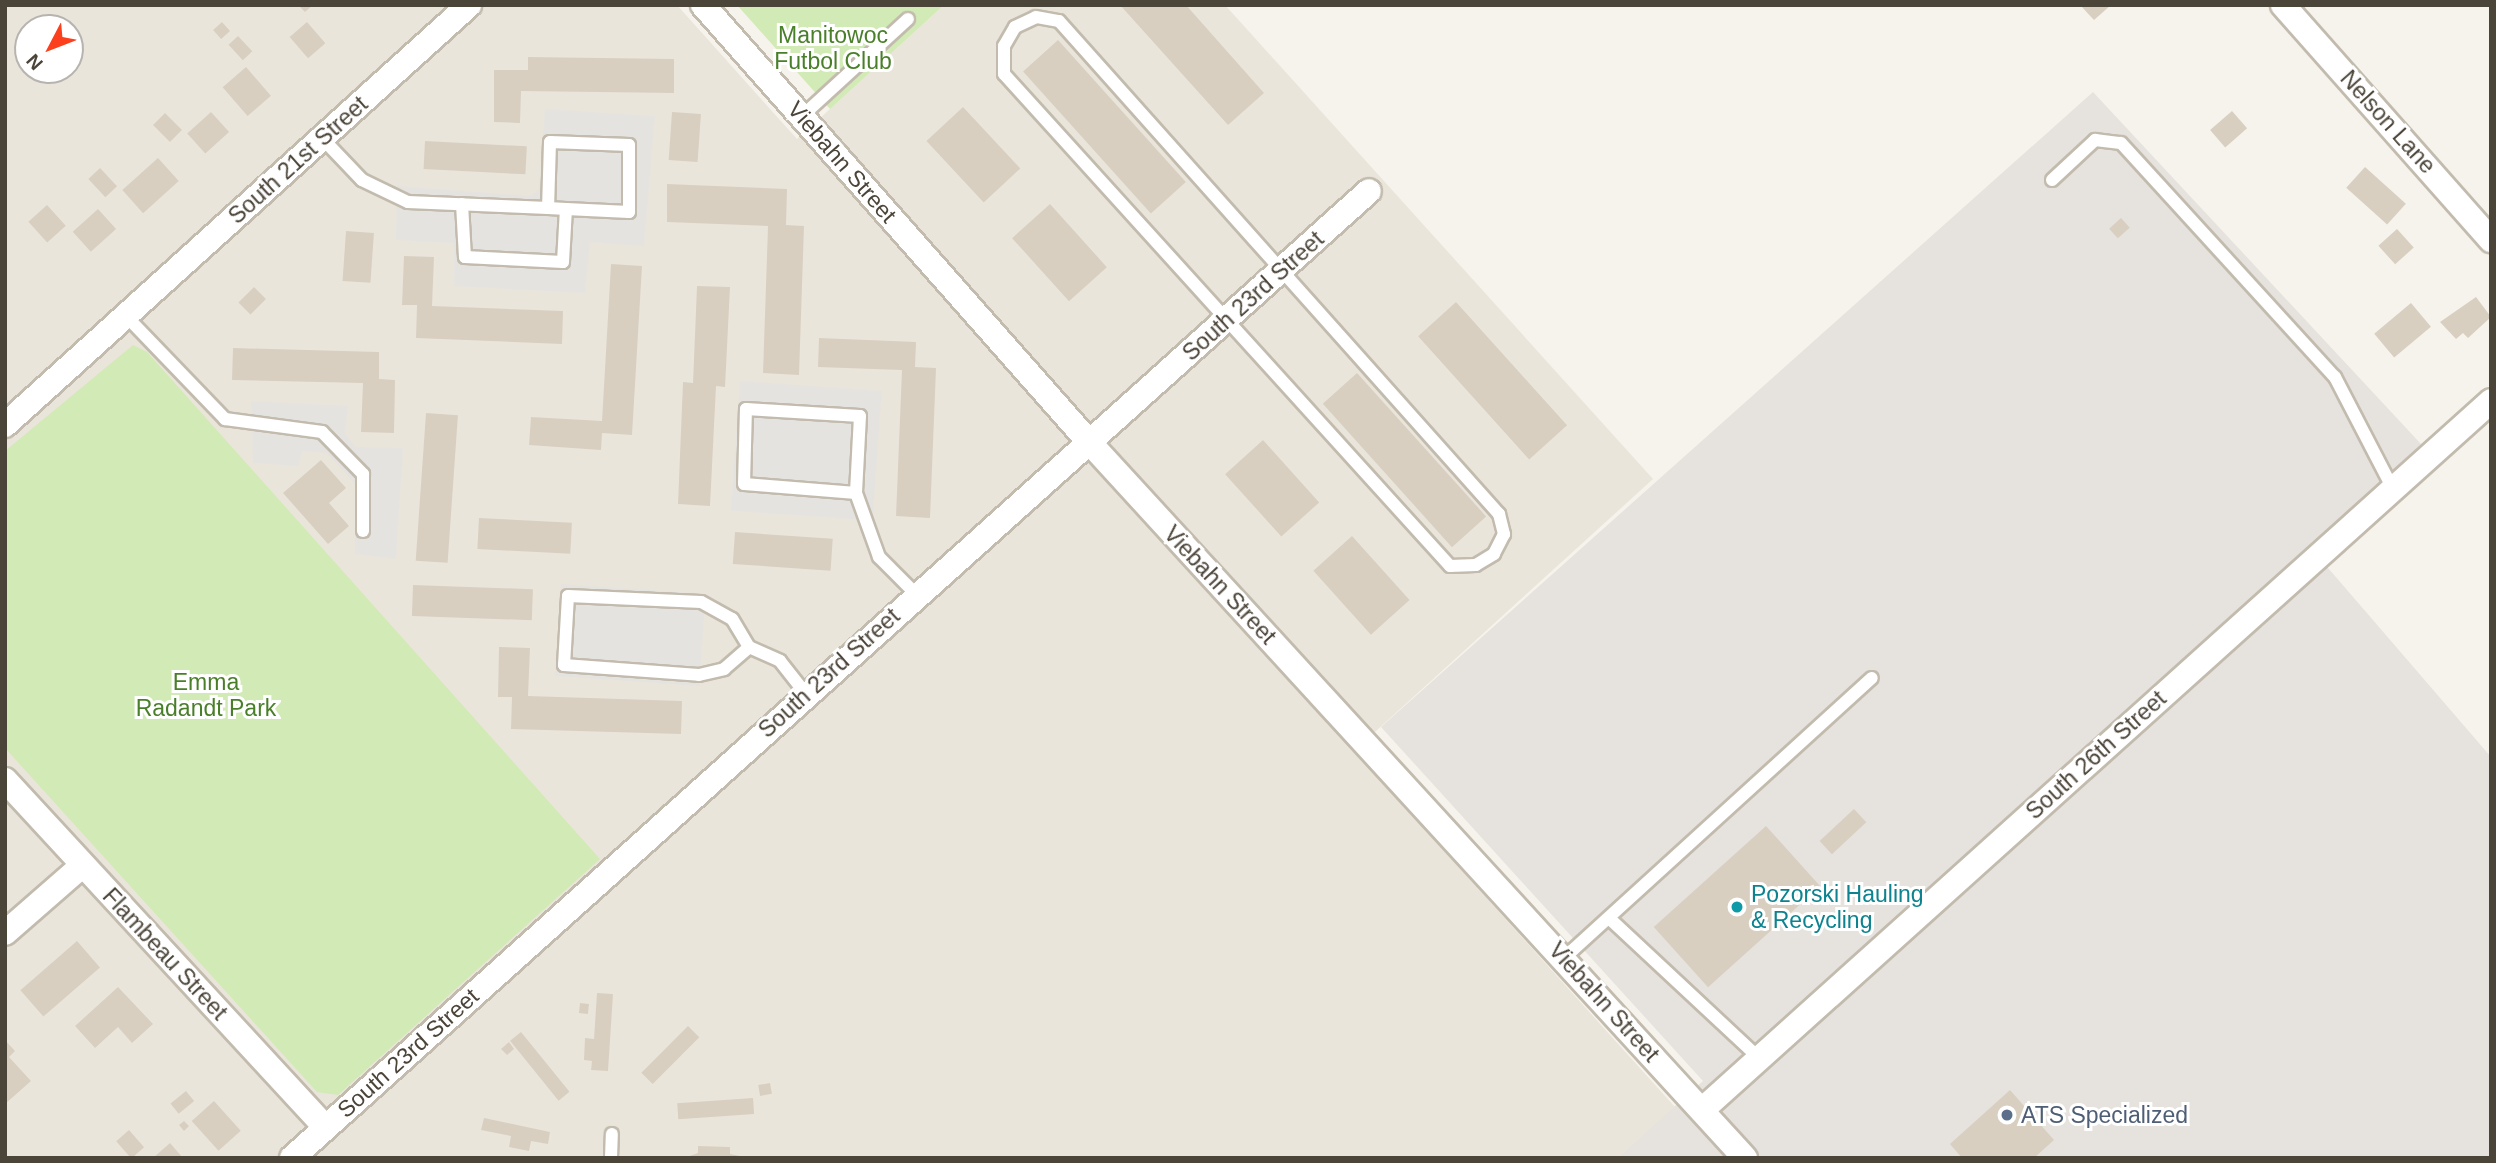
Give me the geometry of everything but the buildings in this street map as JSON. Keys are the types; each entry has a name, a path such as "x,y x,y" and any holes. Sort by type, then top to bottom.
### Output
{"street":[{"name":"South 21st Street","path":"5,425 469,5"},
{"name":"Viebahn Street","path":"703,5 1090,443 1745,1158"},
{"name":"Nelson Lane","path":"2283,5 2491,240"},
{"name":"South 23rd Street","path":"292,1158 1369,191"},
{"name":"South 26th Street","path":"1702,1110 2491,401"},
{"name":"Flambeau Street","path":"5,780 325,1128"},
{"path":"5,933 83,865"}],"lane":[{"path":"1036,17 1059,21 1499,514 1504,534 1494,554 1476,565 1450,566 1229,318 1004,74 1004,47 1015,27 1036,17"},
{"path":"802,117 908,19"},
{"path":"323,138 362,180 408,202 629,212 629,145 550,142 548,208"},
{"path":"2052,180 2095,140 2120,143 2335,377 2393,489"},
{"path":"462,204 464,257 563,262 566,209"},
{"path":"126,316 225,419 323,432 363,474 363,531"},
{"path":"856,493 744,484 746,409 860,416 856,493 879,557 917,595"},
{"path":"749,647 724,669 699,675 564,665 568,596 701,602 732,619 749,647 780,661 806,694"},
{"path":"1564,958 1872,678"},
{"path":"1610,919 1759,1058"},
{"path":"611,1158 612,1134"}],"shaded area":[{"path":"5,5 677,5 797,139 944,5 1225,5 1653,479 1354,751 1675,1107 1617,1158 5,1158"},
{"path":"2093,92 2421,444 2310,547 2491,757 2491,1158 1617,1158 1703,1081 1381,727"},
{"path":"545,109 655,116 644,246 590,242 585,293 454,286 454,243 396,240 397,186 531,196 539,189"},
{"path":"740,381 882,391 873,521 731,511"},
{"path":"251,401 348,406 345,434 356,447 403,448 396,559 355,554 355,484 327,453 302,451 299,466 253,463"},
{"path":"561,584 706,594 699,686 555,676"}],"green space":[{"name":"Manitowoc Futbol Club","path":"737,5 944,5 830,109"},
{"name":"Emma Radandt Park","path":"133,345 147,352 600,859 338,1095 317,1092 5,748 5,451"}],"place":[{"name":"Pozorski Hauling & Recycling","path":"1737,907"},
{"name":"ATS Specialized","path":"2007,1115"}]}
